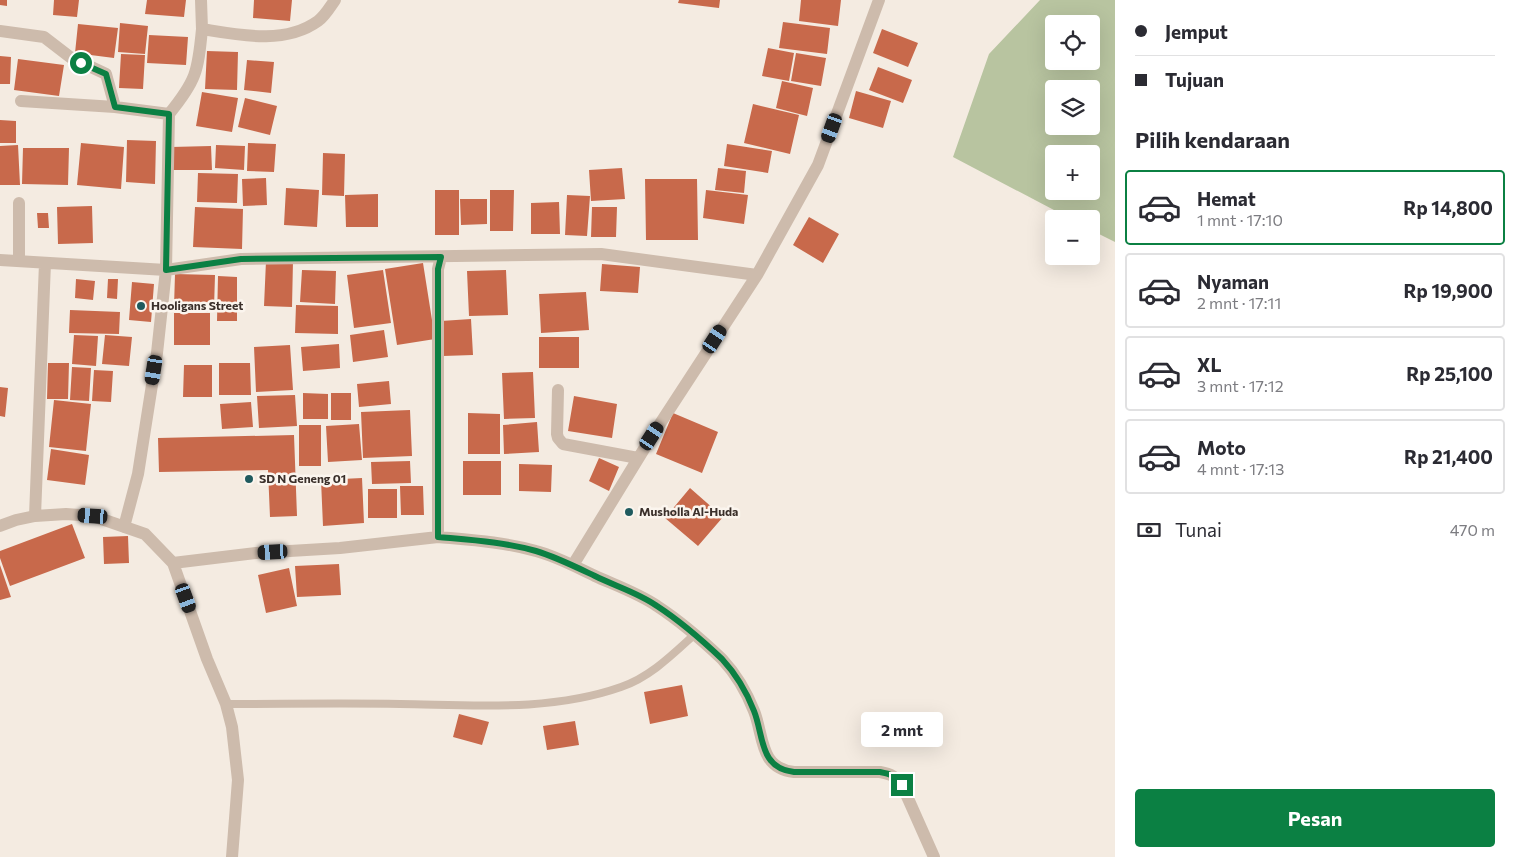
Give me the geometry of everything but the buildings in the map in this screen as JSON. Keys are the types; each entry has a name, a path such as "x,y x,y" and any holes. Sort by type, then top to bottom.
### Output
{"street":[{"path":"124,527 138,474 157,353 166,270 169,114 193,81 199,63 202,30 201,0"},
{"path":"202,30 240,35 281,35 296,32 319,20 336,0"},
{"path":"573,566 638,458 756,275 818,165 879,0"},
{"path":"0,30 44,37 70,57 106,74 115,107"},
{"path":"21,101 115,107 169,114"},
{"path":"19,203 19,261"},
{"path":"0,260 166,270 241,259 601,254 756,275"},
{"path":"438,537 438,279 441,257"},
{"path":"35,516 45,263"},
{"path":"558,390 557,434 563,444 638,458"},
{"path":"0,526 35,516 66,514 93,516 145,534 173,564 207,659 226,704 233,735 238,780 232,857"},
{"path":"173,564 256,553 340,548 438,537 488,542 537,551 656,605 723,660 737,679 754,711 765,753 772,762 786,771 880,772 896,777 902,785 934,857"}],"lane":[{"path":"226,704 365,703 519,706 574,699 622,687 660,666 694,635"}],"green space":[{"path":"1040,0 1115,0 1115,242 1100,234 1100,210 1054,210 953,157 989,54"}],"place":[{"name":"Hooligans Street","path":"141,306"},
{"name":"SD N Geneng 01","path":"249,479"},
{"name":"Musholla Al-Huda","path":"629,512"}],"route":[{"path":"81,63 106,74 115,107 169,114 166,270 241,259 441,257 438,269 438,537 488,542 537,551 656,605 723,660 737,679 754,711 765,753 778,767 794,772 880,772 896,777 902,785"}]}
